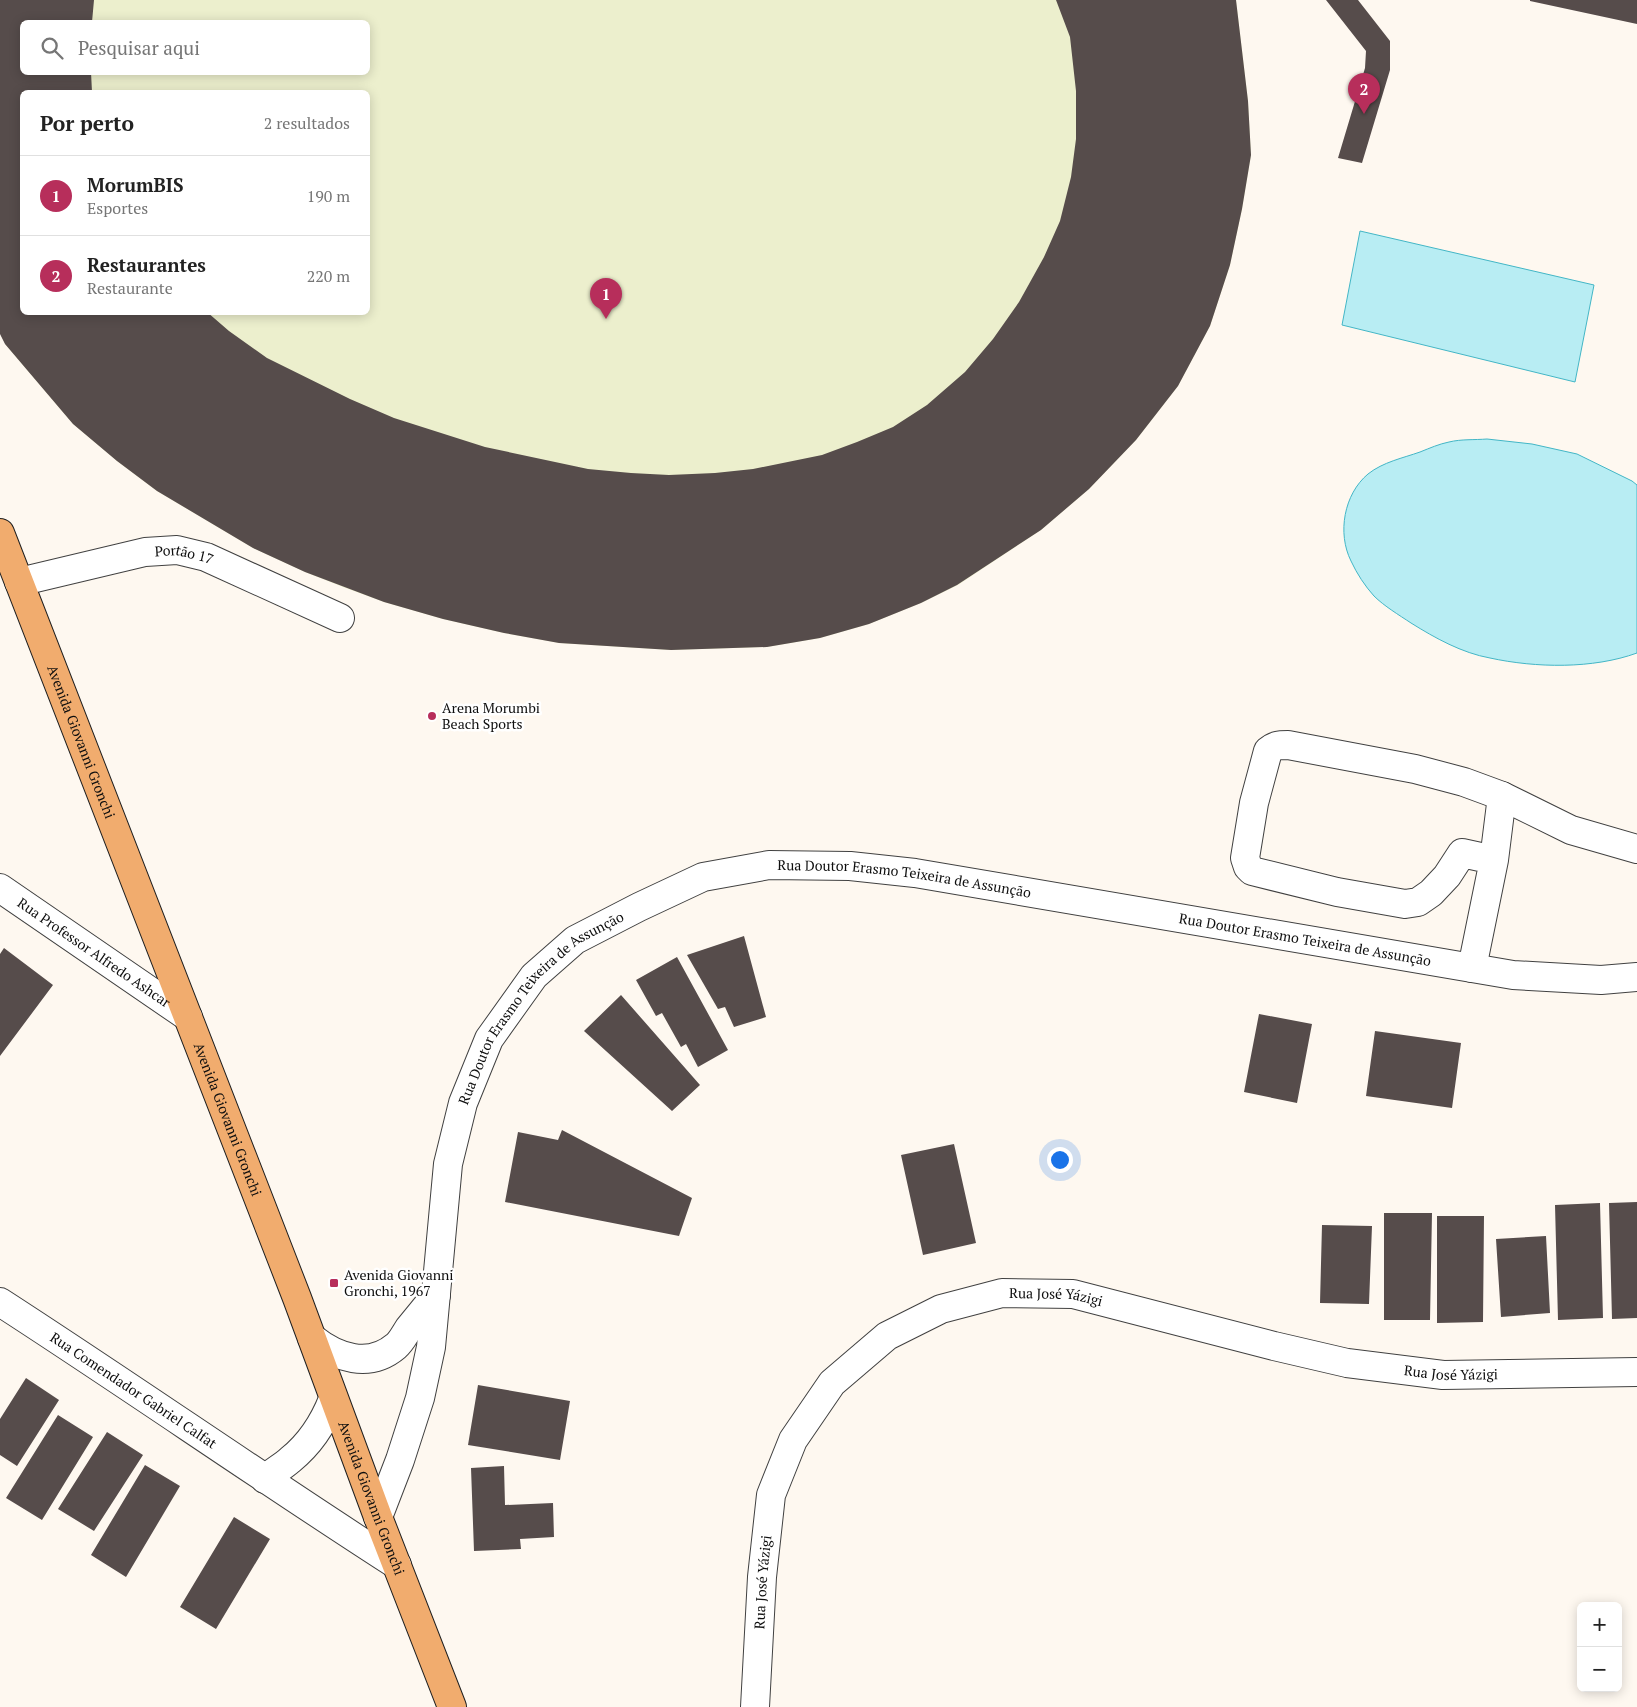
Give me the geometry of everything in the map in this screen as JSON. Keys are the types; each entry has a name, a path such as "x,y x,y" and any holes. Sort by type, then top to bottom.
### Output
{"main road":[{"name":"Avenida Giovanni Gronchi","path":"0,533 312,1338 333,1399 452,1707"}],"street":[{"name":"Portão 17","path":"19,582 144,552 177,550 206,558 340,618"},
{"path":"1494,860 1462,853 1447,876 1431,894 1418,902 1404,904 1337,892 1252,871 1248,867 1245,858 1254,803 1268,751 1279,745 1288,745 1415,769 1464,782 1502,796 1571,830 1637,849"},
{"path":"1472,968 1494,860 1502,796"},
{"name":"Rua Doutor Erasmo Teixeira de Assunção","path":"378,1517 400,1460 420,1398 431,1347 448,1164 463,1103 489,1039 534,976 575,940 703,877 769,865 850,866 915,873 1513,975 1601,980 1637,977"},
{"name":"Rua Professor Alfredo Ashcar","path":"0,888 188,1017"},
{"name":"Rua José Yázigi","path":"755,1707 762,1577 771,1495 793,1440 832,1382 887,1336 940,1309 1002,1293 1073,1294 1347,1363 1443,1375 1637,1372"},
{"path":"312,1338 325,1349 340,1356 374,1359 397,1345 436,1295"},
{"name":"Rua Comendador Gabriel Calfat","path":"0,1302 265,1480 397,1565"},
{"path":"265,1480 281,1465 289,1461 314,1435 328,1413 333,1399"}],"green space":[{"path":"0,0 1236,0 1248,101 1251,155 1230,265 1210,326 1178,386 1136,440 1089,489 1041,530 958,585 921,603 869,624 820,638 767,647 671,650 559,643 443,619 384,602 343,587 253,548 157,491 73,424 5,344"}],"water":[{"path":"1360,231 1594,285 1575,382 1342,325"},
{"path":"1487,439 1532,444 1577,454 1637,485 1637,653 1602,662 1564,665 1526,664 1480,656 1449,644 1411,623 1378,600 1364,584 1351,561 1344,538 1345,514 1348,503 1360,482 1380,466 1438,445 1458,440"}],"building":[{"path":"0,0 94,0 92,20 20,20 20,75 91,75 92,90 20,90 20,315 210,315 229,331 267,358 350,399 394,418 485,447 588,469 669,475 715,473 753,469 822,455 893,427 927,405 965,372 993,339 1019,302 1044,257 1060,221 1071,177 1076,139 1076,91 1070,37 1056,0 1236,0 1248,101 1251,155 1230,265 1210,326 1178,386 1136,440 1089,489 1041,530 957,585 921,603 869,624 820,638 767,647 671,650 559,643 443,619 384,602 305,572 253,548 157,491 73,424 5,344 0,334"},
{"path":"1326,0 1358,0 1390,41 1390,70 1362,163 1338,158 1365,68 1366,51"},
{"path":"1637,0 1637,24 1530,1"},
{"path":"744,936 766,1017 734,1027 725,1007 718,1009 687,955"},
{"path":"4,948 53,985 0,1056 0,954"},
{"path":"677,957 728,1050 698,1067 686,1044 681,1047 662,1013 656,1016 636,980"},
{"path":"621,995 700,1085 672,1111 584,1031"},
{"path":"1259,1014 1312,1024 1297,1103 1244,1092"},
{"path":"1375,1031 1461,1043 1452,1108 1366,1096"},
{"path":"562,1130 692,1198 679,1236 505,1202 518,1132 558,1140"},
{"path":"954,1144 976,1243 923,1255 901,1155"},
{"path":"1637,1202 1637,1318 1612,1319 1609,1203"},
{"path":"1600,1203 1603,1318 1558,1320 1555,1205"},
{"path":"1384,1213 1432,1213 1430,1320 1384,1320"},
{"path":"1437,1216 1484,1216 1483,1322 1437,1323"},
{"path":"1322,1225 1372,1226 1369,1304 1320,1303"},
{"path":"1546,1236 1550,1313 1501,1317 1496,1239"},
{"path":"26,1378 59,1400 17,1466 0,1455 0,1419"},
{"path":"478,1385 570,1401 560,1460 468,1445"},
{"path":"58,1415 93,1437 42,1520 6,1498"},
{"path":"107,1432 143,1455 94,1531 58,1509"},
{"path":"145,1465 180,1486 126,1577 91,1555"},
{"path":"504,1466 505,1505 553,1503 554,1537 520,1539 521,1549 474,1551 471,1468"},
{"path":"234,1517 270,1539 216,1629 180,1607"}],"place":[{"name":"Restaurantes","path":"1364,114"},
{"name":"MorumBIS","path":"606,319"},
{"name":"Arena Morumbi Beach Sports","path":"432,716"},
{"name":"Avenida Giovanni Gronchi, 1967","path":"334,1283"}]}
